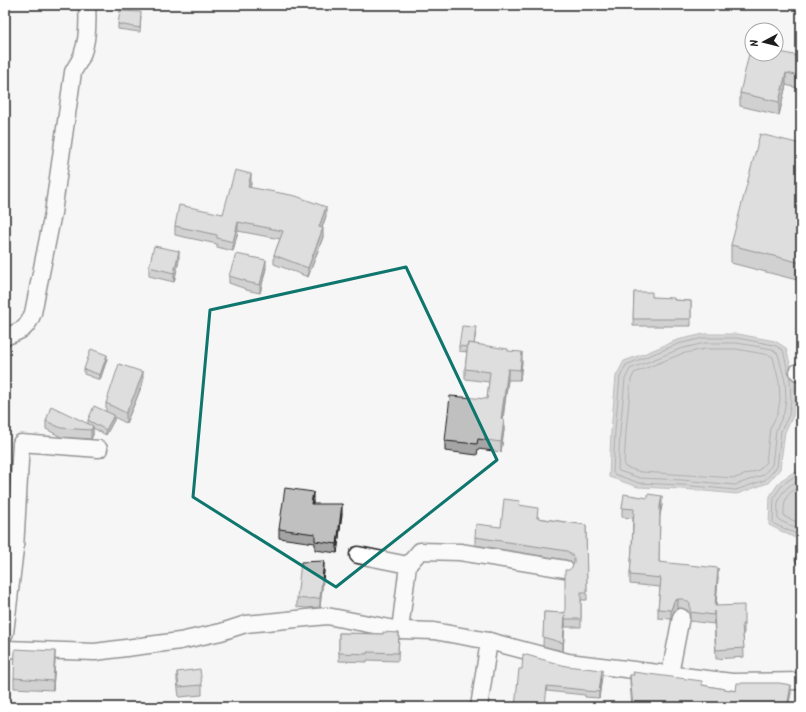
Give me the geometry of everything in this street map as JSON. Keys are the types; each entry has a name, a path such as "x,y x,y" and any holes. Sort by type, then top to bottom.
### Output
{"street":[{"path":"5,337 25,329 30,322 33,313 53,213 73,72 82,54 86,38 88,20 87,5"},
{"path":"5,633 15,550 21,442 99,449"},
{"path":"400,630 408,565 420,551 460,552 565,569"},
{"path":"358,555 408,565"},
{"path":"5,648 95,652 180,641 220,632 246,624 327,616 400,630 434,631 489,641 568,662 732,682 801,681"},
{"path":"670,674 681,618"},
{"path":"479,707 489,641"}],"highlighted area":[{"path":"406,267 497,460 336,587 193,497 210,310"}],"water":[{"path":"704,334 738,334 775,341 786,348 794,380 795,400 793,416 785,432 780,469 768,483 737,494 638,487 609,477 616,376 624,361 677,340"},
{"path":"794,472 801,472 801,538 793,537 769,525 770,496 780,481"},
{"path":"375,701 393,707 334,707"}],"building":[{"path":"120,11 141,12 140,28 118,24"},
{"path":"801,46 801,76 786,73 779,102 740,93 747,62 784,62 784,53 798,56"},
{"path":"760,134 801,144 801,263 731,245"},
{"path":"235,170 251,174 248,187 296,196 326,207 319,227 323,228 308,268 274,255 283,231 238,222 233,242 217,238 217,235 175,226 179,205 223,214"},
{"path":"154,246 179,251 174,273 149,267"},
{"path":"236,254 266,260 260,285 229,276"},
{"path":"634,292 652,292 652,297 674,298 674,300 691,301 691,319 633,319"},
{"path":"462,326 476,327 474,344 468,343 467,347 459,346"},
{"path":"468,343 508,349 508,351 522,352 520,370 508,369 501,419 504,420 501,442 478,439 477,444 445,441 450,396 487,399 490,372 465,369"},
{"path":"91,349 107,355 100,375 84,369"},
{"path":"119,364 143,372 126,413 106,403"},
{"path":"801,381 801,415 798,414"},
{"path":"51,406 93,426 91,430 61,428 46,421"},
{"path":"94,406 114,415 106,430 88,420"},
{"path":"285,488 313,492 311,504 342,504 337,544 315,541 315,534 279,529"},
{"path":"624,494 648,498 648,494 662,496 660,506 659,562 718,568 715,606 744,605 744,624 742,624 744,648 716,650 714,611 714,615 690,612 690,604 682,599 674,601 671,610 658,609 661,578 630,575 634,509 622,508"},
{"path":"504,499 520,501 519,505 538,508 537,518 586,525 587,592 581,592 581,619 565,619 565,615 563,643 543,637 544,612 565,613 565,570 569,570 572,567 574,558 567,551 475,537 476,524 501,527"},
{"path":"801,551 801,563 795,557"},
{"path":"324,561 320,598 297,598 301,562"},
{"path":"383,632 399,633 398,653 339,653 339,633 383,634"},
{"path":"15,649 55,651 53,681 14,678"},
{"path":"523,654 566,666 602,670 599,692 547,686 545,707 515,707 519,669 522,669"},
{"path":"200,669 202,685 179,687 177,672"},
{"path":"633,672 702,681 702,685 736,691 737,683 779,683 791,685 787,707 743,707 727,704 726,707 633,707 630,675 634,675"}]}
